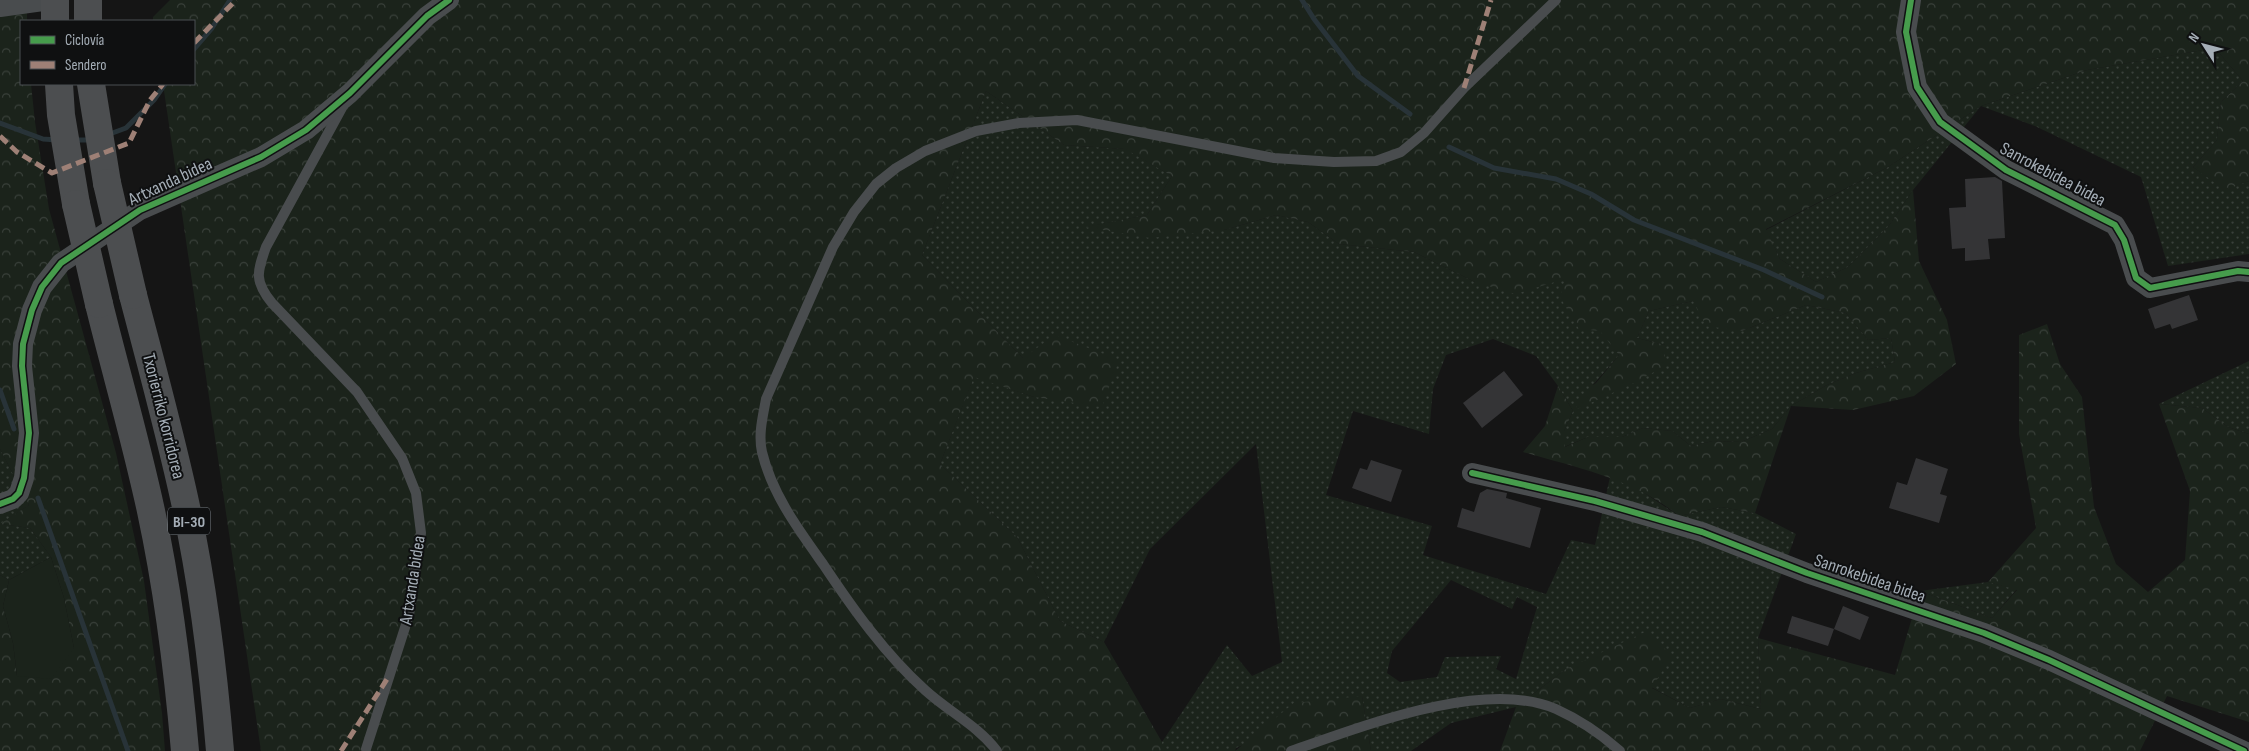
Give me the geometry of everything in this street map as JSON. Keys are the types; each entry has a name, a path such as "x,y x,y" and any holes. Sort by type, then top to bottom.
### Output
{"highway":[{"path":"55,0 55,20"},
{"path":"88,0 88,20"},
{"name":"Txorierriko korridorea","path":"59,85 61,115 76,204 99,304 141,468 163,575 179,683 185,751"},
{"name":"Txorierriko korridorea","path":"91,85 107,183 133,295 175,459 196,559 209,641 220,751"}],"street":[{"path":"0,7 50,0"},
{"name":"Artxanda bidea","path":"0,504 13,499 19,493 24,478 29,433 22,366 22,344 32,310 42,288 62,263 140,210 261,157 306,130 350,93 427,16 448,0"},
{"name":"Sanrokebidea bidea","path":"1911,0 1906,32 1917,87 1940,122 2006,170 2115,225 2124,240 2136,278 2142,285 2150,288 2238,271 2249,272"},
{"name":"Sanrokebidea bidea","path":"1472,473 1569,495 1702,532 1807,573 1984,632 2049,660 2244,751"}],"lane":[{"path":"997,751 986,736 926,691 872,632 789,515 769,477 762,449 761,426 766,399 834,247 854,212 876,184 896,168 925,151 976,131 1019,122 1077,120 1274,158 1334,162 1376,161 1401,152 1424,134 1464,88 1556,0"},
{"name":"Artxanda bidea","path":"350,93 266,247 258,270 260,288 272,303 357,392 402,458 416,493 421,533 409,615 366,749"},
{"path":"1290,751 1381,720 1466,700 1515,700 1555,709 1585,726 1620,751"}],"green space":[{"path":"0,0 27,0 27,20 20,20 20,85 31,85 49,209 116,453 144,581 162,713 165,751 0,751 0,575 9,580 3,606 13,643 17,676 74,648 64,598 51,557 30,528 0,524 29,505 0,449"},
{"path":"170,0 2249,0 2249,181 2225,190 2193,167 2217,140 2221,102 2243,81 2215,48 2087,70 1981,106 1888,167 1766,229 1780,259 1816,282 1848,267 1888,227 1913,190 1919,261 1947,320 1956,364 1914,396 1853,410 1791,406 1827,385 1856,373 1895,362 1891,338 1868,340 1846,313 1806,305 1742,331 1706,326 1693,301 1649,311 1637,338 1665,345 1665,366 1634,383 1573,411 1619,355 1600,331 1579,329 1560,297 1565,279 1515,294 1475,282 1414,252 1339,244 1308,222 1276,215 1224,230 1150,238 1085,227 1147,215 1172,176 1125,149 1064,145 986,91 922,255 1023,358 1055,335 1119,360 1102,407 1034,397 974,377 940,464 1017,537 1060,621 1104,642 1162,742 1162,751 261,751 163,85 195,85 195,20 153,20 153,17"},
{"path":"2215,48 2243,81 2221,102 2217,140 2193,167 2225,189 2249,181 2249,254 2168,266 2141,177 2035,126 1981,106 2087,70"},
{"path":"986,91 1064,145 1126,149 1172,176 1147,215 1087,227 1224,230 1276,215 1308,222 1339,244 1414,252 1475,282 1565,279 1619,355 1593,385 1665,345 1637,338 1649,311 1693,301 1742,331 1806,305 1846,313 1868,340 1891,338 1895,362 1856,373 1827,385 1791,406 1772,429 1741,442 1713,441 1691,446 1672,431 1643,428 1622,437 1588,437 1564,447 1564,431 1573,411 1558,386 1536,356 1493,339 1446,355 1433,389 1429,434 1353,411 1326,495 1432,526 1423,555 1546,594 1571,540 1595,545 1610,477 1637,488 1679,516 1721,507 1755,513 1796,534 1758,638 1761,709 1721,699 1690,708 1651,687 1566,669 1516,707 1451,723 1411,751 1371,751 1362,696 1236,748 1235,751 1162,751 1162,742 1227,645 1252,676 1282,662 1256,444 1150,549 1104,642 1060,621 1017,537 940,464 974,376 1034,397 1023,358 922,255","holes":["1451,580 1512,609 1517,597 1537,607 1516,679 1496,669 1501,656 1445,657 1437,677 1400,682 1387,673 1392,651"]},
{"path":"1981,106 1913,190 1888,227 1848,267 1816,282 1780,259 1766,230 1888,167"},
{"path":"2047,324 2060,364 2082,397 2094,507 2116,564 2148,592 2185,560 2190,491 2159,404 2202,408 2228,427 2249,434 2249,722 2167,696 2140,751 1500,751 1516,707 1566,669 1645,632 1672,655 1652,688 1690,708 1721,699 1761,709 1758,638 1895,675 1920,591 1992,618 2017,590 1988,582 2036,528 2019,434 2019,335"},
{"path":"2249,361 2249,434 2228,427 2202,408 2159,404"},
{"path":"1558,386 1573,411 1564,431 1565,447 1588,437 1622,437 1643,428 1672,431 1691,446 1713,441 1741,442 1772,429 1791,406 1755,513 1721,507 1679,516 1662,503 1605,476 1523,452 1545,426"},
{"path":"0,449 29,505 1,524 30,528 51,557 9,580 0,575"},
{"path":"51,557 64,598 74,648 51,679 17,676 13,643 3,606 9,580"},
{"path":"1988,582 2017,589 1992,618 1920,591"},
{"path":"1362,696 1371,751 1235,751 1294,703"}],"building":[{"path":"1995,177 2002,181 2005,238 1988,239 1990,259 1965,261 1965,248 1952,249 1949,208 1966,207 1965,179"},
{"path":"2189,295 2198,320 2172,329 2170,324 2155,329 2148,309"},
{"path":"1504,371 1523,395 1482,428 1463,403"},
{"path":"1916,458 1948,469 1940,494 1947,496 1939,523 1889,508 1897,482 1907,485"},
{"path":"1371,460 1402,470 1391,502 1352,488 1360,468 1367,470"},
{"path":"1487,489 1507,493 1506,498 1541,508 1530,548 1457,527 1462,508 1474,512 1480,493"},
{"path":"1843,606 1869,617 1860,640 1834,629"},
{"path":"1792,616 1834,629 1828,646 1787,633"}],"waterway":[{"path":"195,48 212,28 230,0"},
{"path":"1302,0 1314,19 1358,76 1410,114"},
{"path":"107,135 126,128 154,100 164,85"},
{"path":"0,123 43,139 57,140"},
{"path":"73,140 92,140"},
{"path":"1449,147 1494,168 1556,179 1591,194 1634,220 1764,270 1822,297"},
{"path":"0,390 14,429"},
{"path":"38,498 128,751"}],"marked path":[{"path":"195,42 236,0"},
{"path":"1464,88 1491,0"},
{"path":"0,136 17,152 52,173 129,143 150,100 162,85"},
{"path":"341,751 389,676"}],"cycle path":[{"path":"0,504 13,499 19,493 24,478 29,433 22,366 23,344 32,310 42,287 61,263 140,210 261,157 306,130 350,93 427,16 449,0"},
{"path":"1911,0 1906,32 1917,87 1940,122 2006,170 2115,225 2124,240 2136,278 2150,288 2238,271 2249,272"},
{"path":"1472,473 1595,501 1702,532 1807,573 1984,633 2049,660 2244,751"}]}
